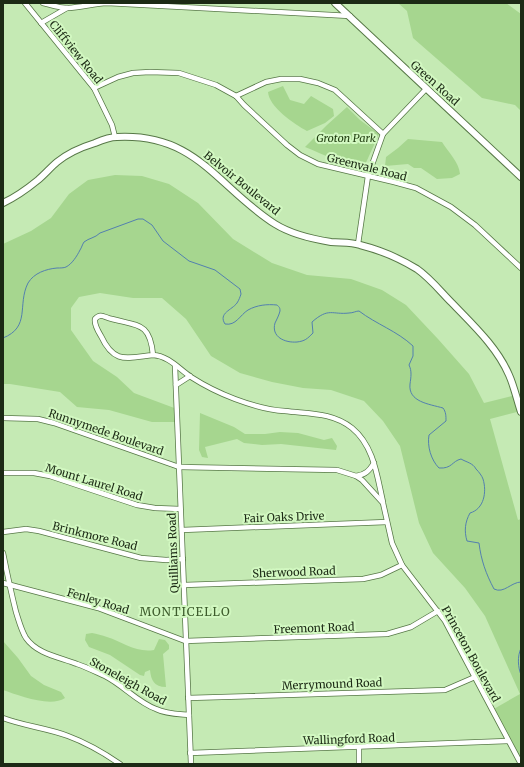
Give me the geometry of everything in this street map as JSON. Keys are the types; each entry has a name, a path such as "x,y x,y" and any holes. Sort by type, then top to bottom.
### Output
{"street":[{"name":"Cliffview Road","path":"25,3 94,88 112,125 115,137"},
{"path":"43,3 67,8 94,4 107,4 350,16"},
{"name":"Green Road","path":"335,3 521,177"},
{"path":"41,23 67,8"},
{"name":"Greenvale Road","path":"94,88 118,77 150,72 179,73 216,85 236,96 265,125 300,155 318,164 416,188 451,207 475,225 521,268"},
{"path":"236,96 266,82 281,79 300,79 318,83 335,90 383,134"},
{"path":"358,244 368,176 383,134 426,89"},
{"name":"Belvoir Boulevard","path":"3,203 16,197 57,162 71,153 87,145 115,137 142,138 159,141 188,152 207,166 251,206 277,224 302,235 330,242 358,244 385,252 418,270 445,295 484,337 508,374 519,401 521,412"},
{"path":"153,355 152,344 149,336 140,326 134,323 112,319 102,315 95,319 96,326 106,346 115,355 123,358 153,355 165,358 211,389 245,403 272,409 325,415 344,423 358,434 369,451 374,463 383,503"},
{"name":"Quilliams Road","path":"175,366 190,764"},
{"path":"176,385 190,376"},
{"name":"Runnymede Boulevard","path":"3,418 38,419 54,423 179,467"},
{"path":"356,476 367,472 374,463"},
{"name":"Princeton Boulevard","path":"179,467 337,470 356,476 369,486 383,503 392,543 402,566 438,611 457,642 474,677 521,764"},
{"name":"Mount Laurel Road","path":"3,473 34,473 50,476 137,505 156,508 180,509"},
{"name":"Fair Oaks Drive","path":"182,530 387,522"},
{"name":"Brinkmore Road","path":"3,532 26,530 39,531 141,558 166,560 183,559"},
{"name":"Stoneleigh Road","path":"3,553 9,584 21,629 26,639 35,647 45,653 78,664 105,676 142,702 156,709 171,714 189,715"},
{"name":"Sherwood Road","path":"184,585 363,579 381,575 402,566"},
{"name":"Fenley Road","path":"3,583 98,608 185,641"},
{"name":"Freemont Road","path":"185,641 387,634 411,627 438,611"},
{"name":"Merrymound Road","path":"188,698 445,690 474,677"},
{"path":"3,718 69,736 91,746 120,764"},
{"name":"Wallingford Road","path":"190,753 359,748 508,741"},
{"path":"359,748 359,764"}],"green space":[{"path":"398,3 506,3 521,14 521,111 515,105 482,98 413,38 407,11"},
{"path":"283,86 290,100 304,104 311,96 333,109 334,116 325,123 307,131 289,120 277,109 269,98 268,92"},
{"name":"Groton Park","path":"347,107 360,120 379,134 364,167 341,162 305,147"},
{"path":"408,139 442,142 455,161 460,174 452,178 437,179 421,168 414,168 408,164 385,166 386,157"},
{"path":"115,175 142,176 169,184 198,203 233,239 272,263 307,275 351,279 382,290 406,305 438,339 469,374 484,403 516,395 521,411 490,419 518,520 521,519 521,764 492,710 520,694 485,616 465,588 433,553 419,523 400,446 383,421 364,401 331,390 303,388 272,382 240,373 211,356 186,319 162,298 133,298 100,293 79,297 71,308 71,330 93,361 117,377 134,393 177,409 177,422 152,422 109,410 77,407 60,392 3,384 3,244 31,231 51,218 69,194 88,180"},
{"path":"200,413 234,427 245,434 280,432 298,433 324,440 332,438 337,446 336,450 281,444 262,445 244,443 237,439 205,447 208,458 202,457 199,450"},
{"path":"92,633 105,636 135,649 147,651 154,650 159,639 165,640 169,645 169,649 163,654 166,687 159,686 154,682 151,677 150,670 145,672 144,676 140,675 110,655 89,647 85,640 86,634"},
{"path":"3,641 31,676 44,685 61,692 65,698 59,701 51,702 34,700 3,690"}],"waterway":[{"path":"3,338 17,328 22,315 25,291 28,283 37,274 66,267 74,260 84,242 100,233 138,219 143,219 152,225 163,241 189,261 215,270 240,289 241,294 238,302 224,314 223,320 225,324 235,322 245,312 255,307 277,305 280,308 280,311 275,323 275,332 284,340 297,342 306,339 313,333 312,322 318,317 327,313 350,313 359,311 400,336 413,346 413,356 409,365 411,372 410,390 412,395 420,401 443,408 446,414 446,421 429,435 429,448 434,461 439,468 443,468 461,459 473,465 483,479 485,489 483,499 478,508 470,513 466,523 465,530 467,541 479,543 484,567 494,589 501,590 521,582"},
{"path":"521,648 518,662 521,675"}],"district":[{"name":"MONTICELLO","path":"185,611"}]}
